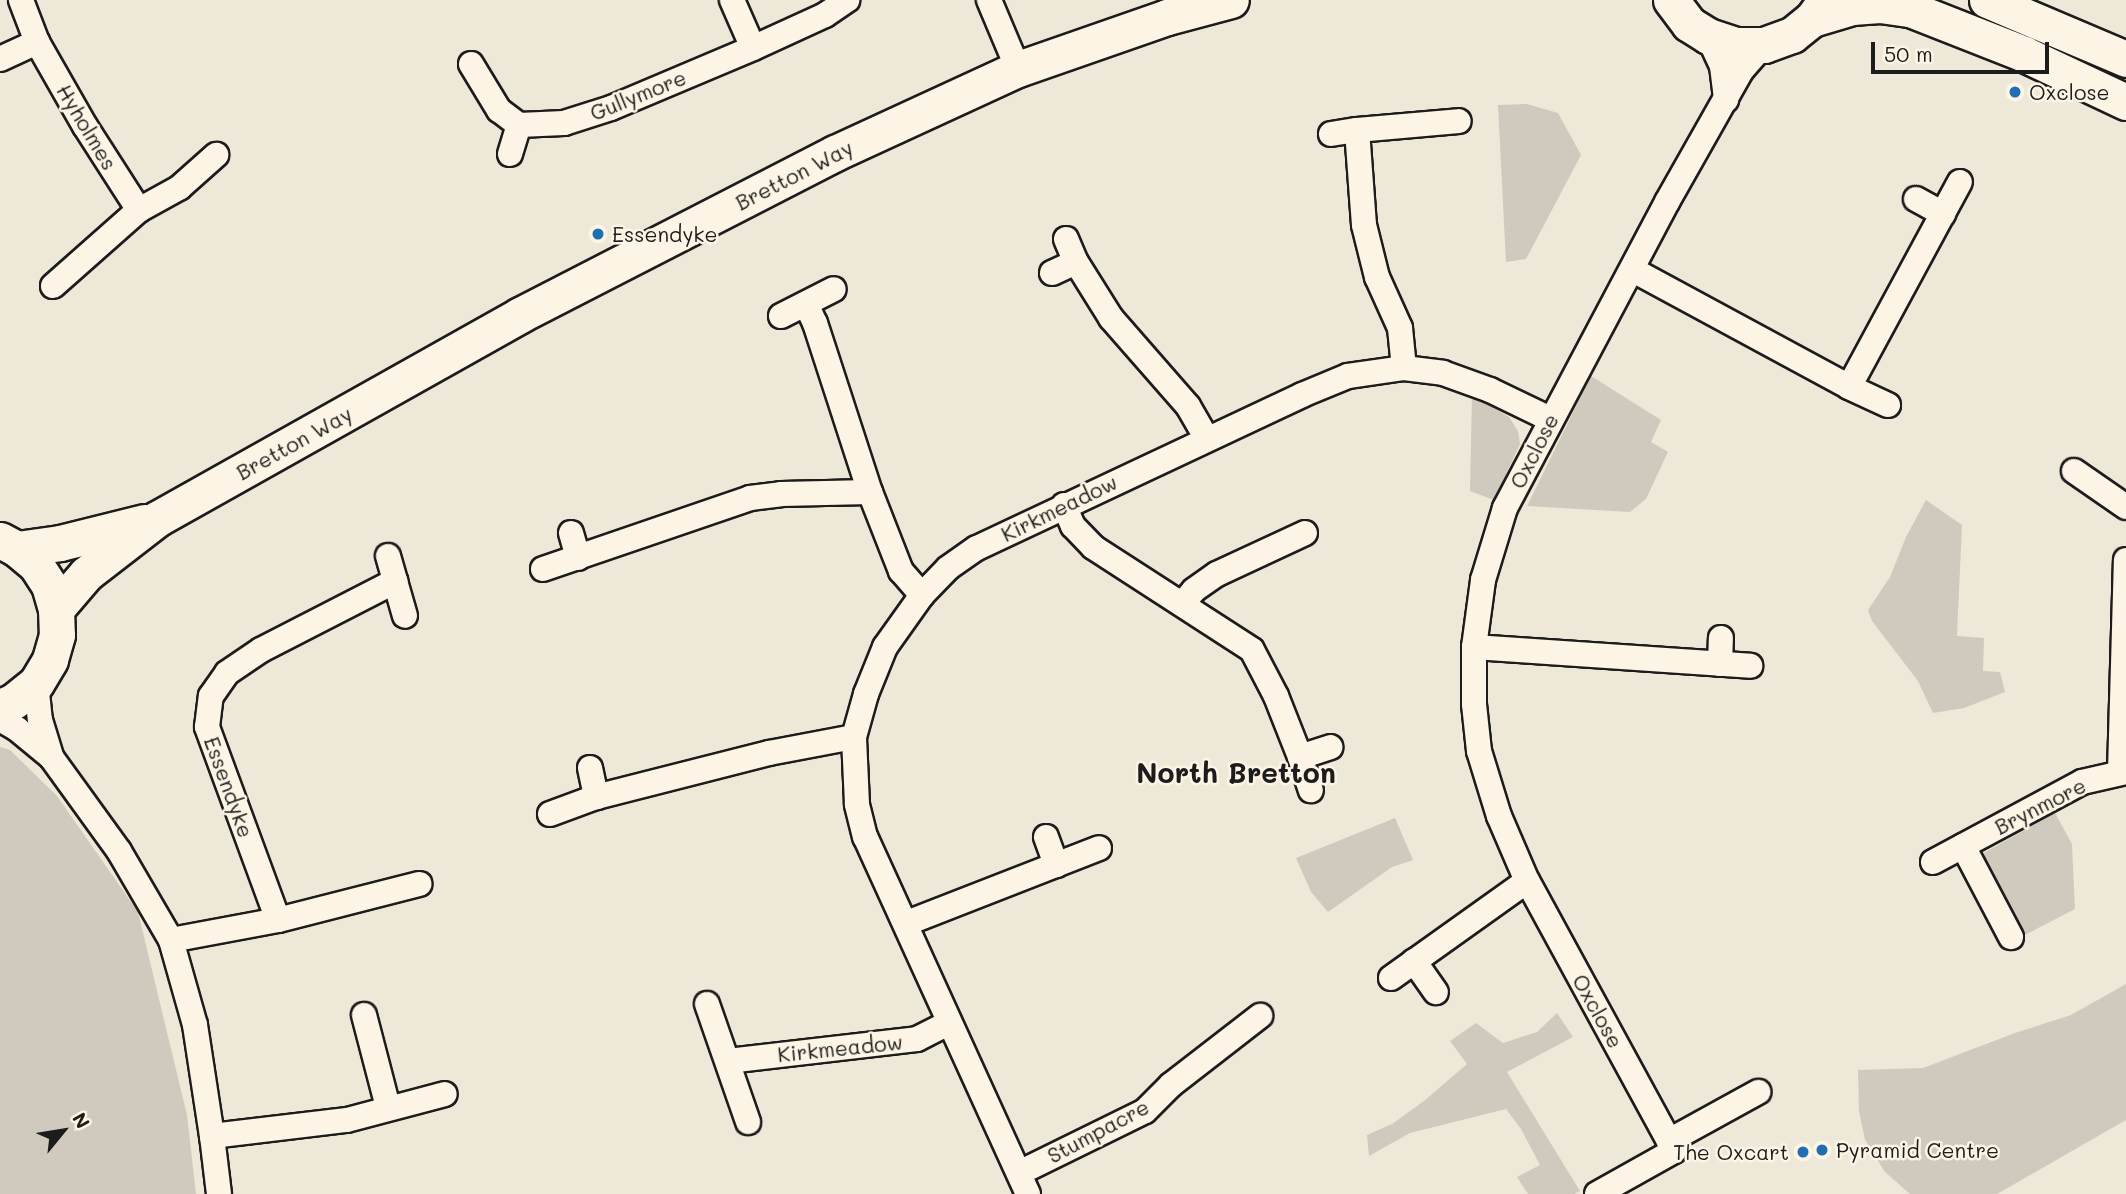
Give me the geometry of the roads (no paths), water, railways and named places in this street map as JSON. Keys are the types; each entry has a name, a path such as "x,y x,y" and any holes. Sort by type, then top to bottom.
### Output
{"street":[{"name":"Hyholmes","path":"21,0 37,42 85,126 139,210"},
{"path":"732,0 753,48"},
{"name":"Gullymore","path":"519,125 564,123 611,108 753,48 825,15 847,0"},
{"path":"989,0 1018,69"},
{"name":"Bretton Way","path":"56,609 86,574 157,519 520,315 835,153 1018,69 1167,17 1231,0"},
{"path":"1671,0 1689,24 1707,36 1735,45 1764,45 1792,35 1819,10 1880,5 1910,9 2024,54 2126,102"},
{"path":"1987,0 2126,59"},
{"path":"1707,36 1722,66 1726,100"},
{"path":"0,59 37,42"},
{"name":"Oxclose","path":"1670,1141 1527,881 1499,816 1479,751 1474,704 1474,647 1483,580 1501,520 1550,419 1633,270 1667,202 1741,71 1764,45"},
{"path":"471,64 499,110 519,125 509,154"},
{"path":"1331,134 1459,121"},
{"path":"1357,130 1364,225 1377,277 1401,328 1404,368"},
{"path":"53,286 139,210 179,188 216,155"},
{"path":"1849,387 1960,183"},
{"path":"1916,199 1943,214"},
{"path":"1066,239 1076,262 1111,318 1188,406 1207,439"},
{"path":"1052,273 1076,262"},
{"path":"1633,270 1849,387 1888,405"},
{"path":"781,316 834,289"},
{"path":"806,304 870,492 901,570 922,595"},
{"name":"Kirkmeadow","path":"1024,1183 948,1023 907,923 865,837 857,804 854,737 866,694 885,647 922,595 948,568 978,548 1064,505 1348,376 1404,368 1443,373 1490,390 1550,419"},
{"path":"2074,471 2126,507"},
{"path":"543,569 750,498 781,494 870,492"},
{"path":"1064,505 1073,526 1093,547 1252,650 1276,696 1311,790"},
{"name":"Bretton Way","path":"9,544 60,543 157,519"},
{"path":"570,533 578,558"},
{"path":"1182,604 1194,590 1217,574 1305,533"},
{"path":"0,707 14,701 36,682 50,660 57,635 56,609 49,585 36,565 9,544"},
{"path":"388,556 405,616"},
{"name":"Brynmore","path":"1933,862 2082,782 2123,772 2126,560"},
{"name":"Essendyke","path":"278,920 207,727 211,696 227,673 261,650 395,581"},
{"path":"1720,664 1721,638"},
{"path":"1474,647 1749,666"},
{"path":"36,682 40,720 51,757"},
{"path":"0,719 18,729 51,757 119,851 171,940 195,1025 219,1194"},
{"path":"550,814 596,797 769,753 854,737"},
{"path":"1300,757 1330,747"},
{"path":"590,768 596,797"},
{"path":"1046,837 1056,865"},
{"path":"1963,846 2011,937"},
{"path":"907,923 1099,848"},
{"path":"1391,978 1527,881"},
{"path":"171,940 278,920 419,884"},
{"path":"1414,961 1436,992"},
{"path":"707,1004 748,1122"},
{"path":"364,1015 388,1107"},
{"name":"Stumpacre","path":"1024,1183 1145,1111 1171,1085 1245,1040 1260,1016"},
{"name":"Kirkmeadow","path":"727,1061 917,1039 948,1023"},
{"path":"1597,1194 1674,1151 1670,1141 1758,1092"},
{"path":"212,1136 347,1119 445,1094"}],"place":[{"name":"Oxclose","path":"2015,92"},
{"name":"Essendyke","path":"598,234"},
{"name":"Pyramid Centre","path":"1822,1150"},
{"name":"The Oxcart","path":"1803,1152"}],"district":[{"name":"North Bretton","path":"1236,772"}]}
